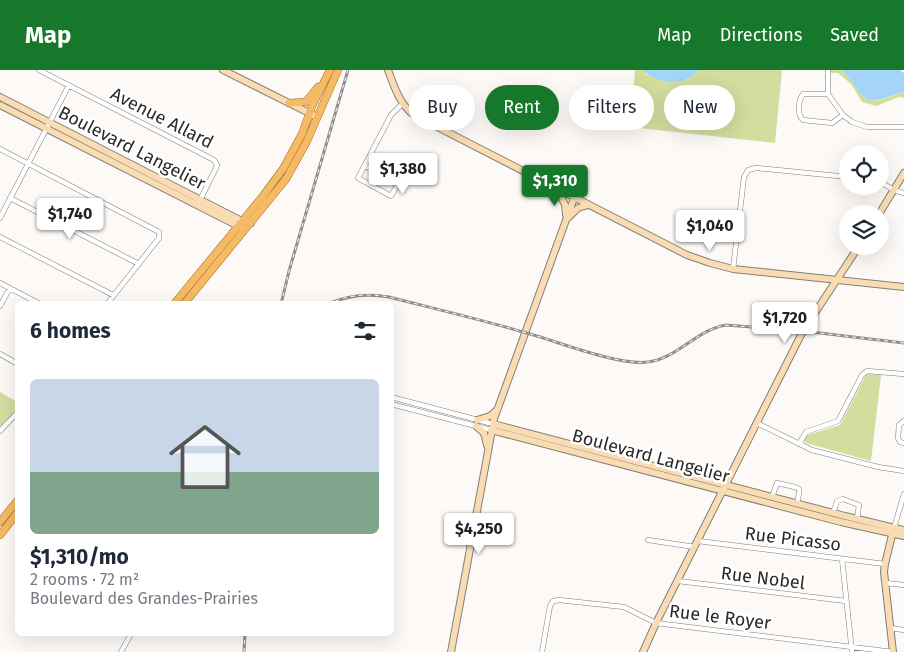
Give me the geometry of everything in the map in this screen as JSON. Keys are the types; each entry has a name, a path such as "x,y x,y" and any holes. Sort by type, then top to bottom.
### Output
{"main road":[{"path":"223,70 317,117"},
{"path":"176,301 283,169 302,134 309,114 330,70"},
{"path":"186,301 290,173 338,70"},
{"path":"388,70 403,103 408,110 418,117 679,252 733,269 904,287"},
{"path":"289,103 306,102 324,82"},
{"name":"Boulevard Langelier","path":"0,97 48,125 240,224 245,230"},
{"name":"Boulevard Langelier","path":"0,104 48,125"},
{"path":"885,205 904,173"},
{"path":"558,190 565,205 565,221"},
{"path":"451,652 492,427 574,198"},
{"path":"565,221 575,210 588,205"},
{"name":"Boulevard Langelier","path":"240,224 251,223"},
{"path":"643,652 804,331 853,255"},
{"path":"487,454 484,433 477,423 498,409"},
{"path":"498,409 503,424 508,428"},
{"name":"Boulevard Langelier","path":"492,427 508,428 724,488 772,497 857,519 904,536"},
{"name":"Boulevard Langelier","path":"492,427 514,435 893,531 904,530"},
{"path":"487,454 496,437 514,435"},
{"path":"0,522 15,504"},
{"path":"0,535 15,516"},
{"path":"893,531 885,564 885,583 893,652"}],"street":[{"name":"Avenue Allard","path":"39,70 212,158 217,165 199,203"},
{"path":"828,70 828,94 843,116 852,122 867,127 904,126"},
{"path":"0,218 69,85"},
{"path":"828,94 803,94 800,98 800,118 832,123 843,116"},
{"path":"365,166 398,184 391,196 358,178 391,115 403,103"},
{"path":"0,149 157,230 160,234 159,238 109,301"},
{"path":"733,269 744,177 748,170 756,168 839,176"},
{"path":"889,187 904,193"},
{"path":"10,198 139,264"},
{"path":"0,237 113,296"},
{"path":"0,283 34,301"},
{"path":"0,306 10,288"},
{"path":"0,354 15,361"},
{"path":"799,444 806,432 835,424 838,421 862,375 867,371 904,374"},
{"name":"Boulevard Langelier","path":"394,398 492,427"},
{"name":"Boulevard Langelier","path":"394,405 477,423"},
{"path":"0,431 15,415"},
{"path":"904,421 900,425 898,438 900,442 904,443"},
{"path":"757,423 799,444 828,454 882,468 904,471"},
{"path":"772,497 777,483 795,487 799,489 800,493 797,504"},
{"path":"893,531 904,494"},
{"path":"833,513 836,502 842,499 859,505 857,519"},
{"name":"Rue Picasso","path":"648,540 885,564"},
{"path":"842,559 852,649"},
{"name":"Rue Nobel","path":"678,581 846,601"},
{"path":"885,583 904,585"},
{"name":"Rue le Royer","path":"542,652 550,606 553,601 559,600 624,607 656,623 852,649 893,652"},
{"path":"890,628 904,630"},
{"path":"121,652 130,636"}],"green space":[{"path":"635,70 643,70 647,75 686,80 700,70 782,70 775,143 654,130 654,85 634,85"},
{"path":"831,70 842,70 864,96 875,101 904,92 904,98 899,97 876,106 862,102 851,84 838,73 831,73"},
{"path":"866,375 881,375 871,461 806,443 804,440 808,435 840,425"},
{"path":"0,392 15,401 15,411 0,427"}],"water":[{"path":"643,70 700,70 687,79 671,82 652,77"},
{"path":"842,70 900,70 904,73 904,92 871,100 861,94"}],"railway":[{"path":"282,301 348,70"},
{"path":"337,301 358,296 389,297 512,329 606,357 636,362 648,362 669,355 705,332 726,325 803,331 904,343"},
{"path":"244,652 245,636"}]}
